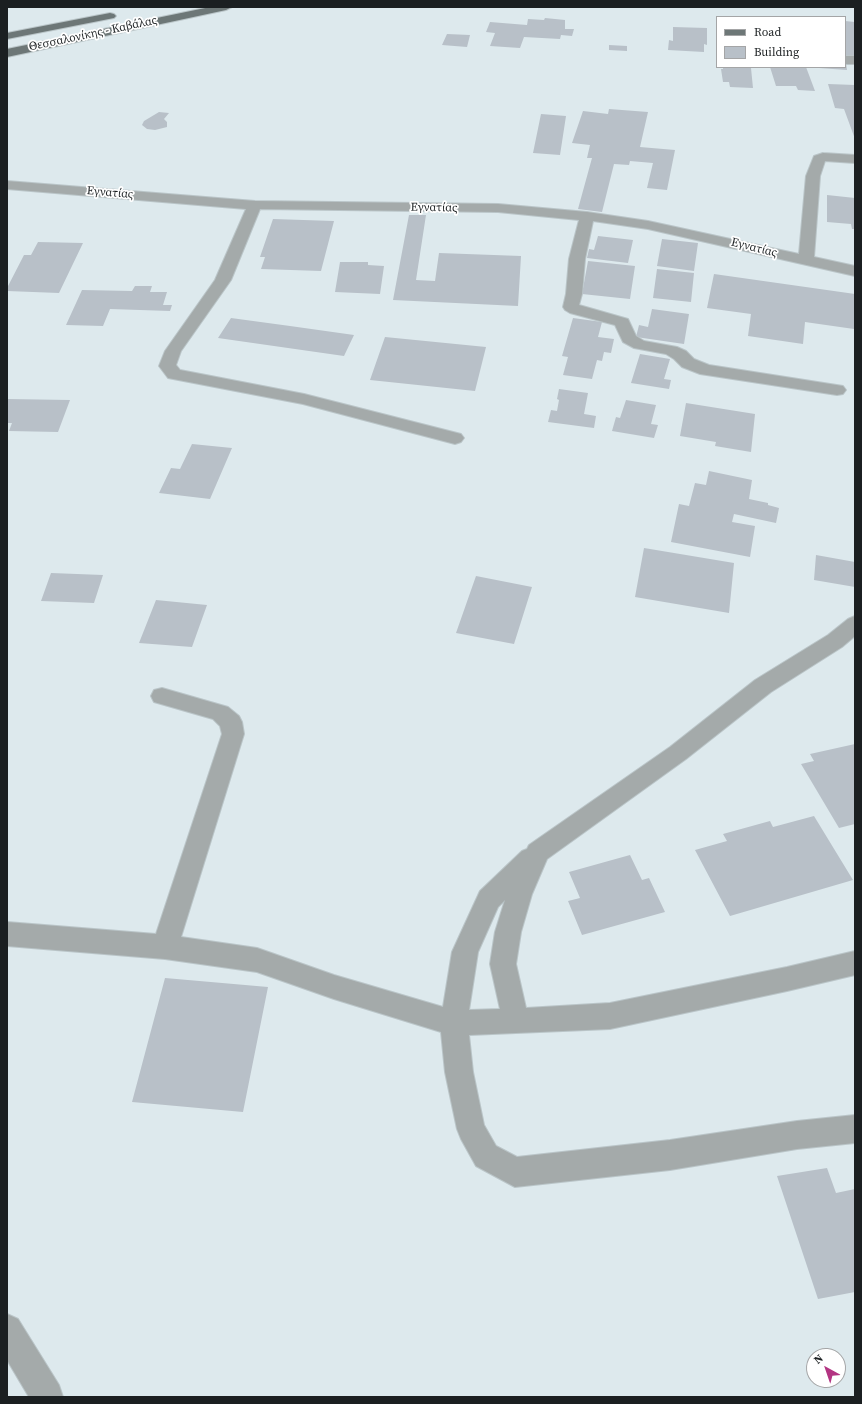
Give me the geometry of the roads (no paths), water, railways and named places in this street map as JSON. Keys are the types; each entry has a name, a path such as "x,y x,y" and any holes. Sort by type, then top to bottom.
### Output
{"main road":[{"name":"Θεσσαλονίκης - Καβάλας","path":"7,53 226,7"},
{"name":"Θεσσαλονίκης - Καβάλας","path":"7,36 124,13"}],"street":[{"path":"806,261 813,176 819,159 824,157 855,159"},
{"name":"Εγνατίας","path":"7,185 255,205 498,208 587,216 648,225 855,271"},
{"path":"255,205 223,280 173,351 167,366 174,374 304,399 455,438"},
{"path":"587,216 577,260 574,294 571,307 576,310 622,322 629,339 640,345 671,350 688,362 706,370 837,390"},
{"path":"855,624 835,642 763,686 678,753 538,852 488,899 464,952 454,1023 459,1072 471,1129 486,1156 515,1172 670,1155 797,1135 855,1129"},
{"path":"162,696 220,713 231,722 233,734 165,947"},
{"path":"516,1021 503,964 508,932 519,894 538,852"},
{"path":"7,934 165,947 257,960 334,987 454,1023 610,1016 787,980 855,963"},
{"path":"7,1330 47,1397"}]}
